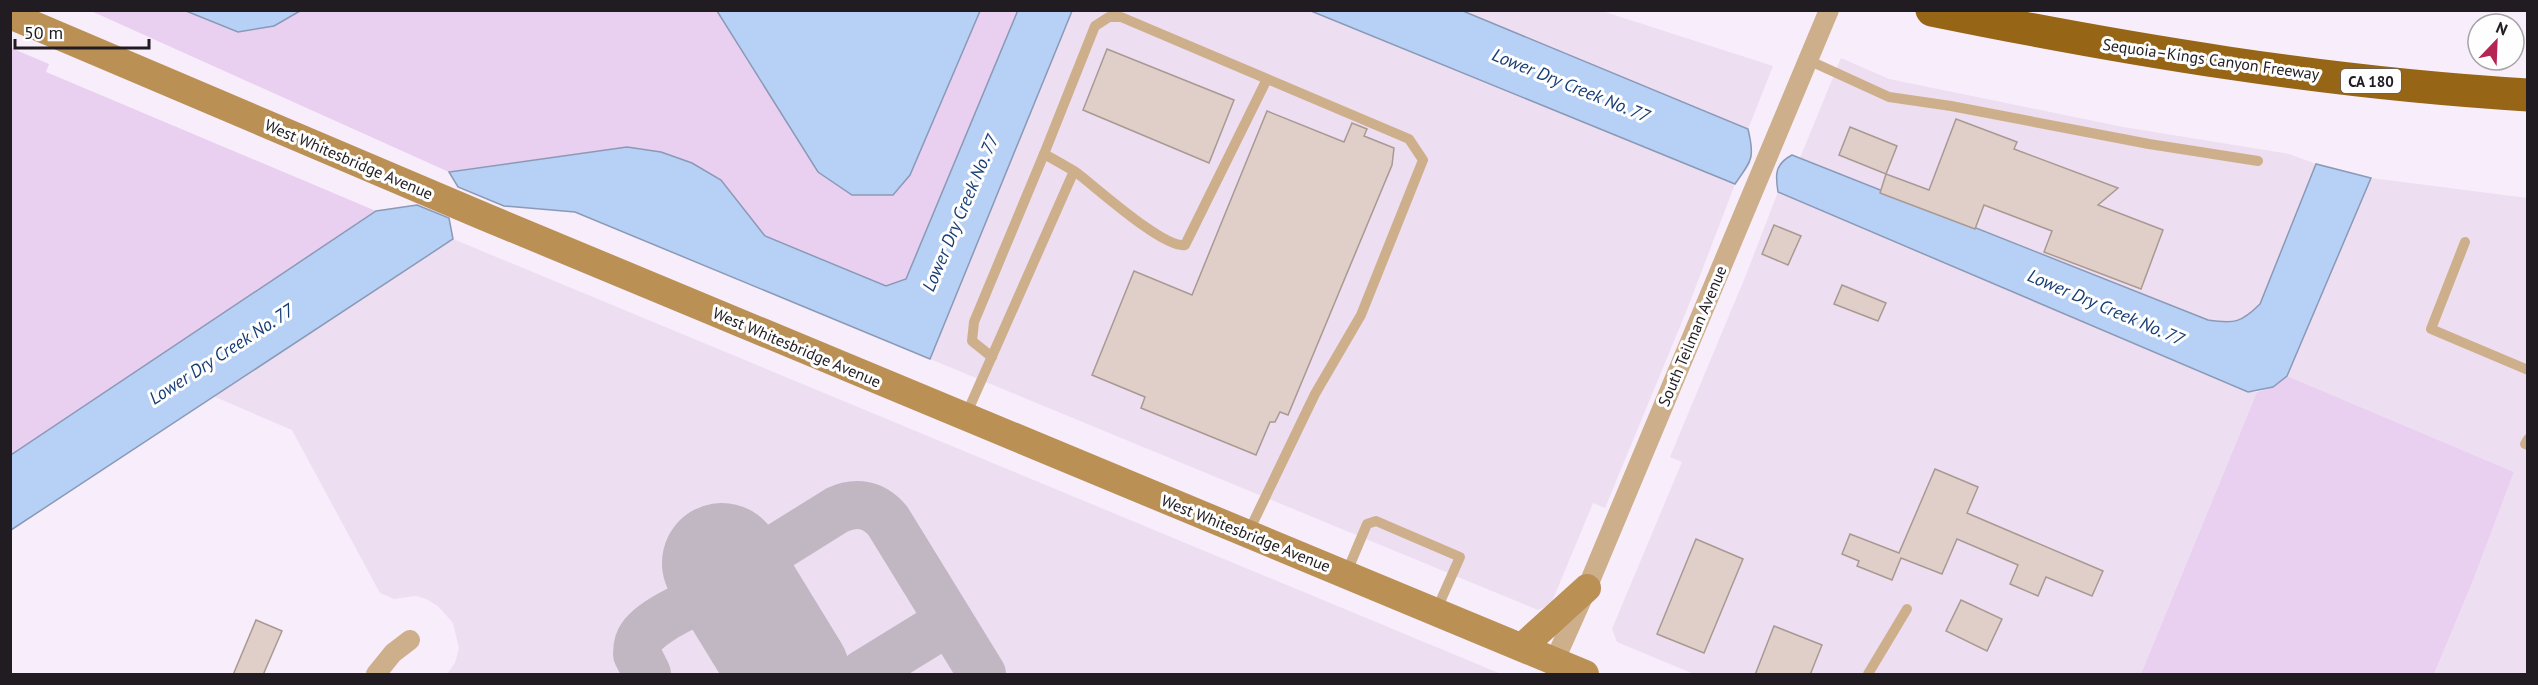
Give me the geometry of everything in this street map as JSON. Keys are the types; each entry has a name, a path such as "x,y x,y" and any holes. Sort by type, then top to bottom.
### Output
{"highway":[{"name":"Sequoia–Kings Canyon Freeway","path":"1932,10 2067,38 2215,62 2362,80 2528,95"},
{"path":"2215,62 2528,114"}],"main road":[{"name":"West Whitesbridge Avenue","path":"10,15 483,216 1585,675"},
{"path":"1522,647 1587,588"}],"street":[{"name":"South Teilman Avenue","path":"1554,662 1829,10"},
{"path":"376,675 393,653 410,640"}],"lane":[{"path":"992,357 972,341 974,322 1095,26 1109,17 1121,17 1409,139 1423,160 1361,315 1315,394 1248,534"},
{"path":"1808,60 1889,97 1951,106 2149,144 2258,160"},
{"path":"1044,154 1074,171 1151,231 1178,246 1185,245 1268,79"},
{"path":"966,417 1074,171"},
{"path":"2465,242 2432,329 2528,370"},
{"path":"2528,439 2525,444 2528,445"},
{"path":"1346,574 1368,524 1376,521 1460,557 1436,612"},
{"path":"1868,675 1907,609"}],"shaded area":[{"path":"91,11 1018,11 906,279 886,286 765,236 721,180 626,147 449,172"},
{"path":"1072,11 1311,11 1735,184 1688,307 1605,508 1593,503 1551,604 1538,610 930,359"},
{"path":"1463,11 1602,11 1773,66 1748,129"},
{"path":"11,48 49,64 46,72 376,211 11,455"},
{"path":"1841,58 1889,79 2123,127 2289,154 2316,164 2260,304 2247,316 2231,323 2208,320 1800,158"},
{"path":"2371,178 2527,198 2527,674 2434,674 2472,583 2514,472 2287,376"},
{"path":"1778,192 2248,392 2257,392 2141,674 1694,674 1617,642 1612,629 1682,462 1670,457"},
{"path":"453,239 1501,674 447,674 455,663 459,648 453,623 438,606 426,599 416,596 394,599 380,593 292,430 213,396"},
{"path":"2287,376 2514,472 2472,583 2434,674 2141,674 2257,392 2273,387"}],"water":[{"name":"Lower Dry Creek No. 77","path":"1018,10 1072,11 930,359 575,212 504,206 458,187 449,172 627,147 661,152 692,163 721,180 765,236 886,286 906,279"},
{"path":"186,11 300,11 274,26 238,32"},
{"path":"717,11 980,11 910,175 893,195 852,195 818,172"},
{"name":"Lower Dry Creek No. 77","path":"1311,11 1463,11 1748,129 1751,153 1748,164 1735,184"},
{"name":"Lower Dry Creek No. 77","path":"1792,155 2208,320 2224,322 2237,321 2260,304 2316,164 2371,178 2287,376 2273,387 2248,392 1778,192 1777,170 1786,158"},
{"name":"Lower Dry Creek No. 77","path":"417,205 449,218 453,239 11,530 11,455 376,211"}],"building":[{"path":"1107,49 1234,100 1209,163 1083,110"},
{"path":"1267,111 1344,142 1352,123 1367,129 1364,136 1394,148 1392,165 1288,415 1280,412 1275,422 1270,422 1256,455 1141,408 1145,397 1092,375 1134,271 1192,295"},
{"path":"1956,119 2017,142 2014,149 2118,188 2098,205 2163,230 2141,289 2044,252 2052,231 1984,205 1975,229 1880,193 1886,174 1929,190"},
{"path":"1850,127 1897,146 1886,174 1839,155"},
{"path":"1774,225 1801,236 1788,265 1762,254"},
{"path":"1842,285 1886,303 1878,321 1834,304"},
{"path":"1935,469 1978,487 1967,513 2103,571 2092,596 2046,577 2038,596 2010,584 2018,565 1957,539 1942,574 1901,558 1892,580 1857,566 1859,561 1842,554 1850,534 1899,553"},
{"path":"1696,539 1743,559 1704,653 1657,634"},
{"path":"1961,600 2002,619 1987,651 1946,631"},
{"path":"256,620 282,631 263,675 233,675"},
{"path":"1774,626 1822,645 1810,675 1755,675"}],"taxiway":[{"path":"761,626 750,601 747,585 748,577 757,560 837,510 844,507 864,506 877,511 888,521 982,674"},
{"path":"647,674 637,654 641,638 656,623 690,605 712,597 726,598 743,608 761,626"},
{"path":"863,674 949,621"}],"runway":[{"path":"722,563 790,674"}]}
